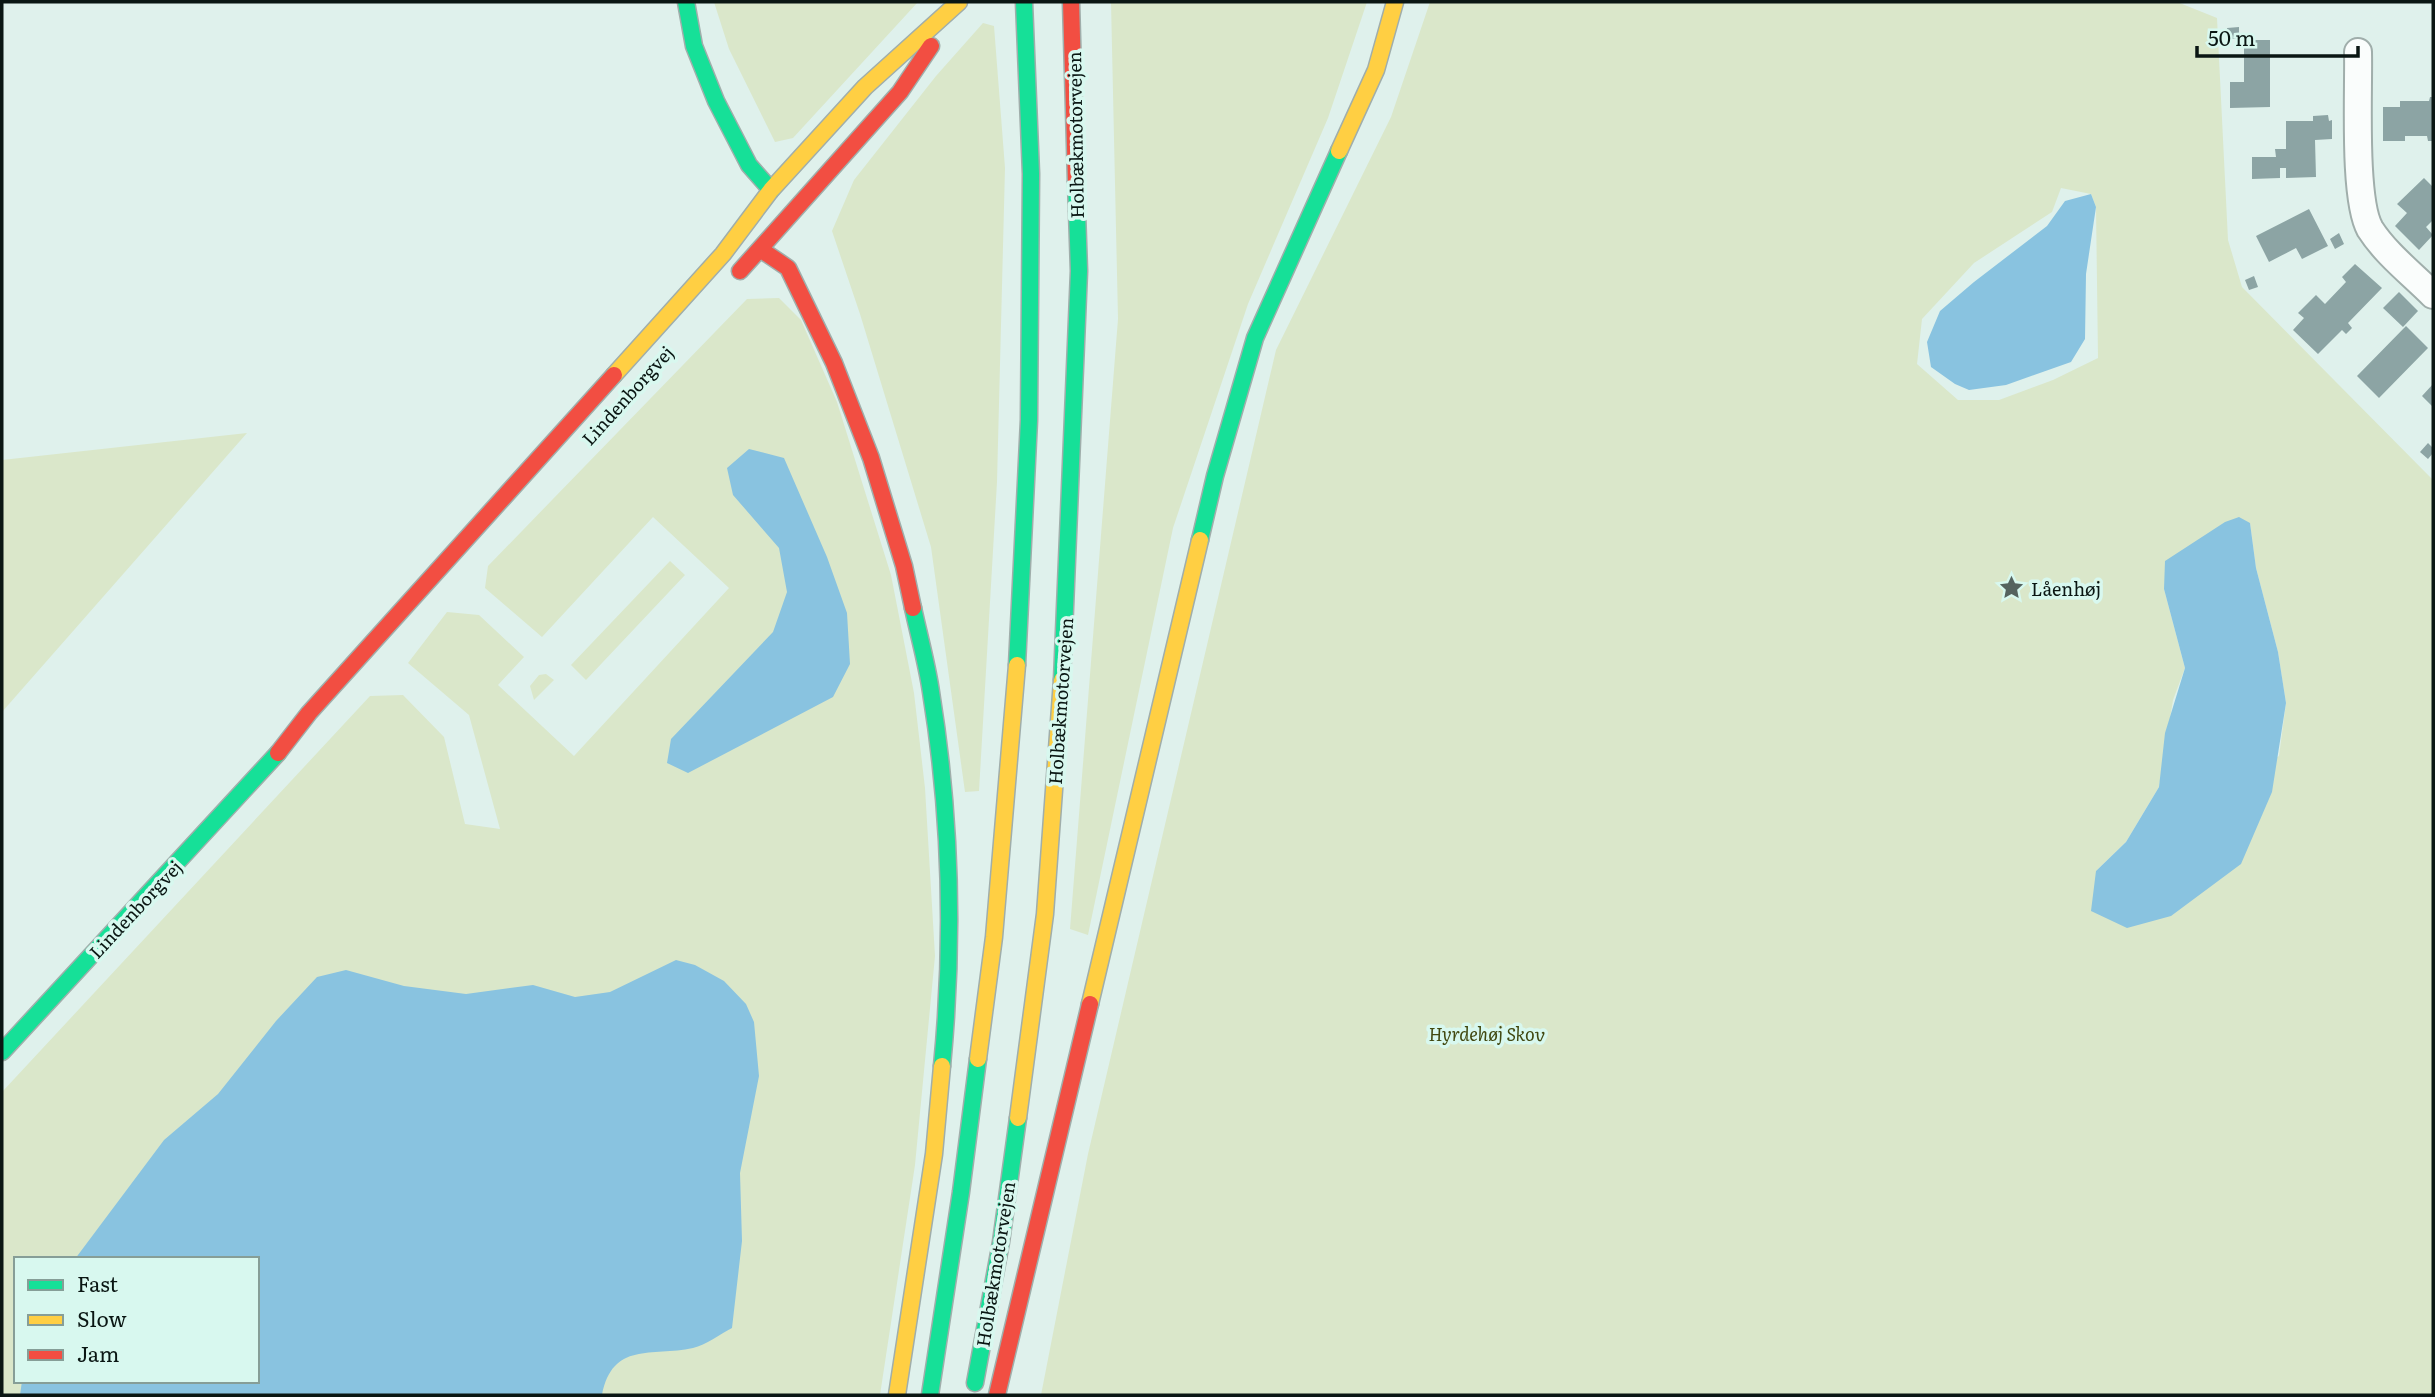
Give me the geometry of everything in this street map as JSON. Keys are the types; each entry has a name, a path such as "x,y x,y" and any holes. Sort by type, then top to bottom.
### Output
{"main road":[{"path":"686,2 694,46 716,101 749,165 771,190 796,198"},
{"name":"Lindenborgvej","path":"2,1052 269,765 309,712 723,254 771,190 865,87 960,2"},
{"name":"Lindenborgvej","path":"796,198 900,92 960,2"},
{"path":"930,1395 961,1192 994,937 1017,669 1030,420 1031,174 1024,2"},
{"name":"Holbækmotorvejen","path":"973,1395 1001,1242 1045,914 1060,707 1079,271 1071,2"},
{"path":"997,1395 1219,463 1255,338 1376,70 1395,2"},
{"path":"729,282 780,225 796,198 797,182 886,85 912,44"},
{"path":"780,225 788,268 834,363 871,458 904,566 931,691 944,802 950,899 946,1024 934,1154 897,1395"},
{"path":"760,249 788,268"},
{"name":"Lindenborgvej","path":"269,765 339,704"}],"street":[{"path":"2358,52 2360,194 2369,226 2386,250 2433,295"}],"green space":[{"path":"714,2 918,2 793,138 775,142 729,49"},
{"path":"1111,2 1367,2 1328,118 1248,304 1173,528 1088,935 1070,929 1118,319"},
{"name":"Hyrdehøj Skov","path":"1430,2 2177,2 2217,18 2228,240 2242,287 2433,480 2433,1395 1041,1395 1088,1154 1276,350 1391,117","holes":["2061,188 2091,194 2096,207 2098,358 2053,380 1999,400 1958,400 1917,364 1922,319 1974,263 2052,212","2250,523 2256,568 2278,652 2286,703 2279,756 2096,871 2126,842 2159,787 2173,700 2185,668 2164,589"]},
{"path":"983,23 994,26 1005,168 997,482 979,791 965,792 931,547 832,231 854,180 936,76"},
{"path":"779,298 801,320 837,402 891,575 914,693 925,788 935,956 915,1165 880,1395 2,1395 2,1092 370,696 403,695 444,737 465,824 500,829 469,715 408,663 447,612 479,615 524,657 498,685 574,756 729,588 653,517 542,637 485,588 488,566 747,299"},
{"path":"247,433 2,712 2,460"},
{"path":"670,561 685,575 586,680 571,665"},
{"path":"546,674 554,680 534,700 530,686 539,675"}],"water":[{"path":"2091,194 2096,207 2086,274 2085,339 2071,362 2006,385 1969,390 1955,384 1931,367 1927,342 1940,311 2047,226 2065,201"},
{"path":"749,449 784,458 827,557 847,613 850,664 833,697 688,773 667,763 671,739 773,632 787,592 779,548 733,495 727,468"},
{"path":"2239,517 2250,523 2256,568 2278,652 2286,703 2272,792 2241,864 2171,916 2127,928 2091,911 2096,871 2126,842 2159,787 2165,733 2185,668 2164,589 2165,561 2225,522"},
{"path":"676,960 695,965 724,981 746,1004 754,1022 759,1076 740,1173 742,1241 732,1328 693,1348 636,1355 625,1359 615,1366 607,1378 602,1395 20,1395 22,1383 259,1383 259,1257 76,1257 164,1140 218,1094 276,1021 317,977 346,970 404,986 466,994 533,985 575,997 610,992"}],"building":[{"path":"2239,27 2239,39 2227,39 2227,28"},
{"path":"2244,40 2270,40 2270,107 2230,108 2230,82 2244,82"},
{"path":"2430,97 2433,97 2433,141 2428,141 2427,136 2405,136 2405,141 2383,141 2383,107 2400,107 2400,101 2429,101"},
{"path":"2328,115 2329,121 2332,120 2332,139 2315,140 2316,177 2286,178 2286,168 2280,168 2280,178 2252,179 2252,157 2276,157 2275,149 2286,149 2286,121 2313,121 2313,116"},
{"path":"2424,178 2433,187 2433,220 2426,227 2433,235 2419,250 2395,226 2407,213 2397,204"},
{"path":"2309,209 2328,246 2302,259 2296,248 2269,262 2256,236"},
{"path":"2339,233 2344,244 2335,249 2330,239"},
{"path":"2355,264 2382,288 2348,323 2352,328 2346,334 2342,330 2318,354 2293,330 2304,318 2298,313 2316,295 2325,304 2346,282 2342,277"},
{"path":"2254,276 2258,287 2249,290 2245,280"},
{"path":"2399,292 2418,311 2403,327 2383,308"},
{"path":"2406,326 2428,348 2379,398 2357,376"},
{"path":"2433,384 2433,407 2422,396"},
{"path":"2428,443 2433,448 2433,453 2428,459 2420,452"}],"traffic: fast":[{"path":"686,2 694,46 716,101 749,165 771,190"},
{"path":"1017,665 1029,420 1031,174 1024,2"},
{"path":"1200,540 1215,476 1255,338 1339,151"},
{"path":"1062,680 1079,271 1076,182"},
{"path":"913,608 938,739 946,832 949,926 942,1066"},
{"path":"2,1052 278,753"},
{"path":"930,1395 978,1059"},
{"path":"975,1383 1001,1242 1018,1118"}],"traffic: slow":[{"path":"614,375 723,254 771,190 865,87 959,2"},
{"path":"1339,151 1376,70 1395,2"},
{"path":"1090,1004 1200,540"},
{"path":"978,1059 994,937 1017,665"},
{"path":"1018,1118 1045,914 1062,680"},
{"path":"897,1395 934,1154 942,1066"}],"traffic: jam":[{"path":"1071,2 1076,182"},
{"path":"740,271 900,92 931,46"},
{"path":"760,249 788,268 834,363 871,458 904,566 913,608"},
{"path":"278,753 309,713 614,375"},
{"path":"997,1395 1090,1004"}],"place":[{"name":"Låenhøj","path":"2011,588"}]}
